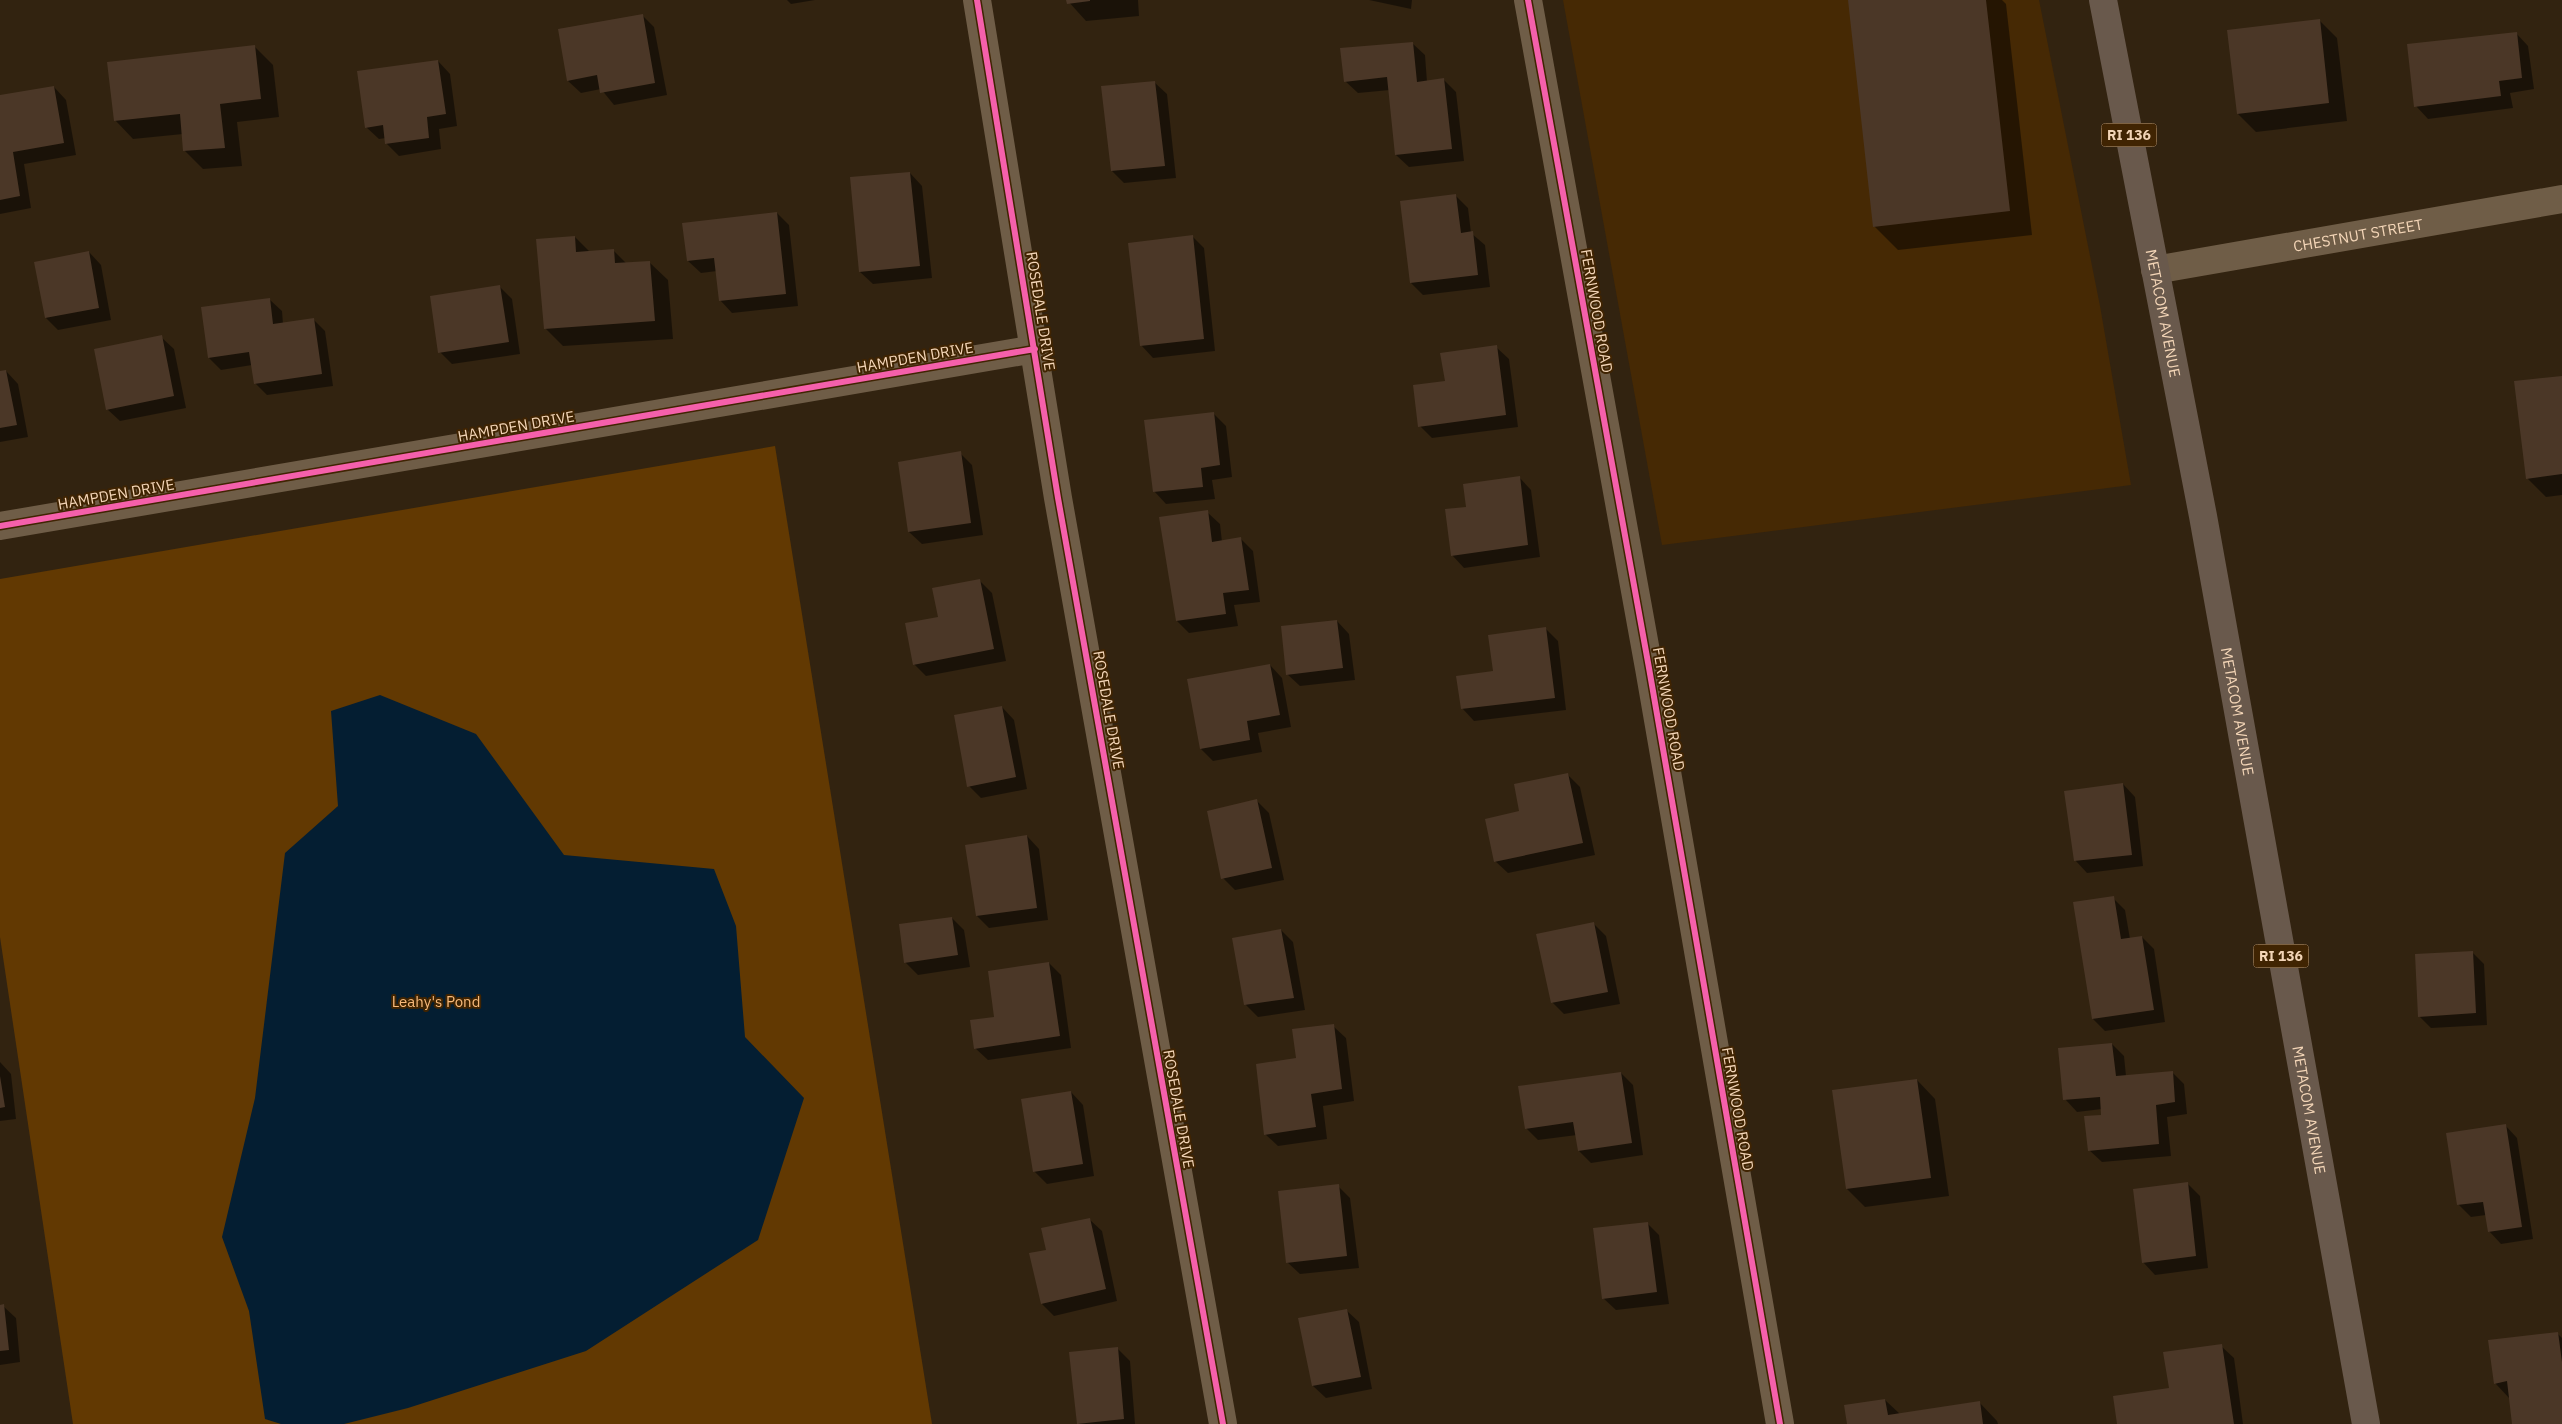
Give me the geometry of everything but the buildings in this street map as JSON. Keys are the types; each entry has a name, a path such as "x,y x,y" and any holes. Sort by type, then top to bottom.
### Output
{"main road":[{"name":"METACOM AVENUE","path":"2103,0 2201,507 2366,1424"}],"street":[{"name":"ROSEDALE DRIVE","path":"977,0 1062,517 1223,1424"},
{"name":"FERNWOOD ROAD","path":"1528,0 1649,668 1780,1424"},
{"name":"CHESTNUT STREET","path":"2155,270 2562,199"},
{"name":"HAMPDEN DRIVE","path":"0,526 1035,349"}],"shaded area":[{"path":"1563,0 2039,0 2100,306 2131,485 1662,545"}],"green space":[{"name":"Leahy's Pond","path":"775,446 932,1424 73,1424 0,937 0,579"}],"water":[{"path":"380,695 476,734 564,855 714,869 736,926 745,1037 804,1098 758,1240 586,1351 408,1408 344,1424 281,1424 265,1419 249,1311 222,1237 255,1098 285,853 338,806 331,711"}],"cycle path":[{"path":"977,0 1058,498 1223,1424"},
{"path":"1528,0 1649,668 1780,1424"},
{"path":"0,526 1035,349"}]}
